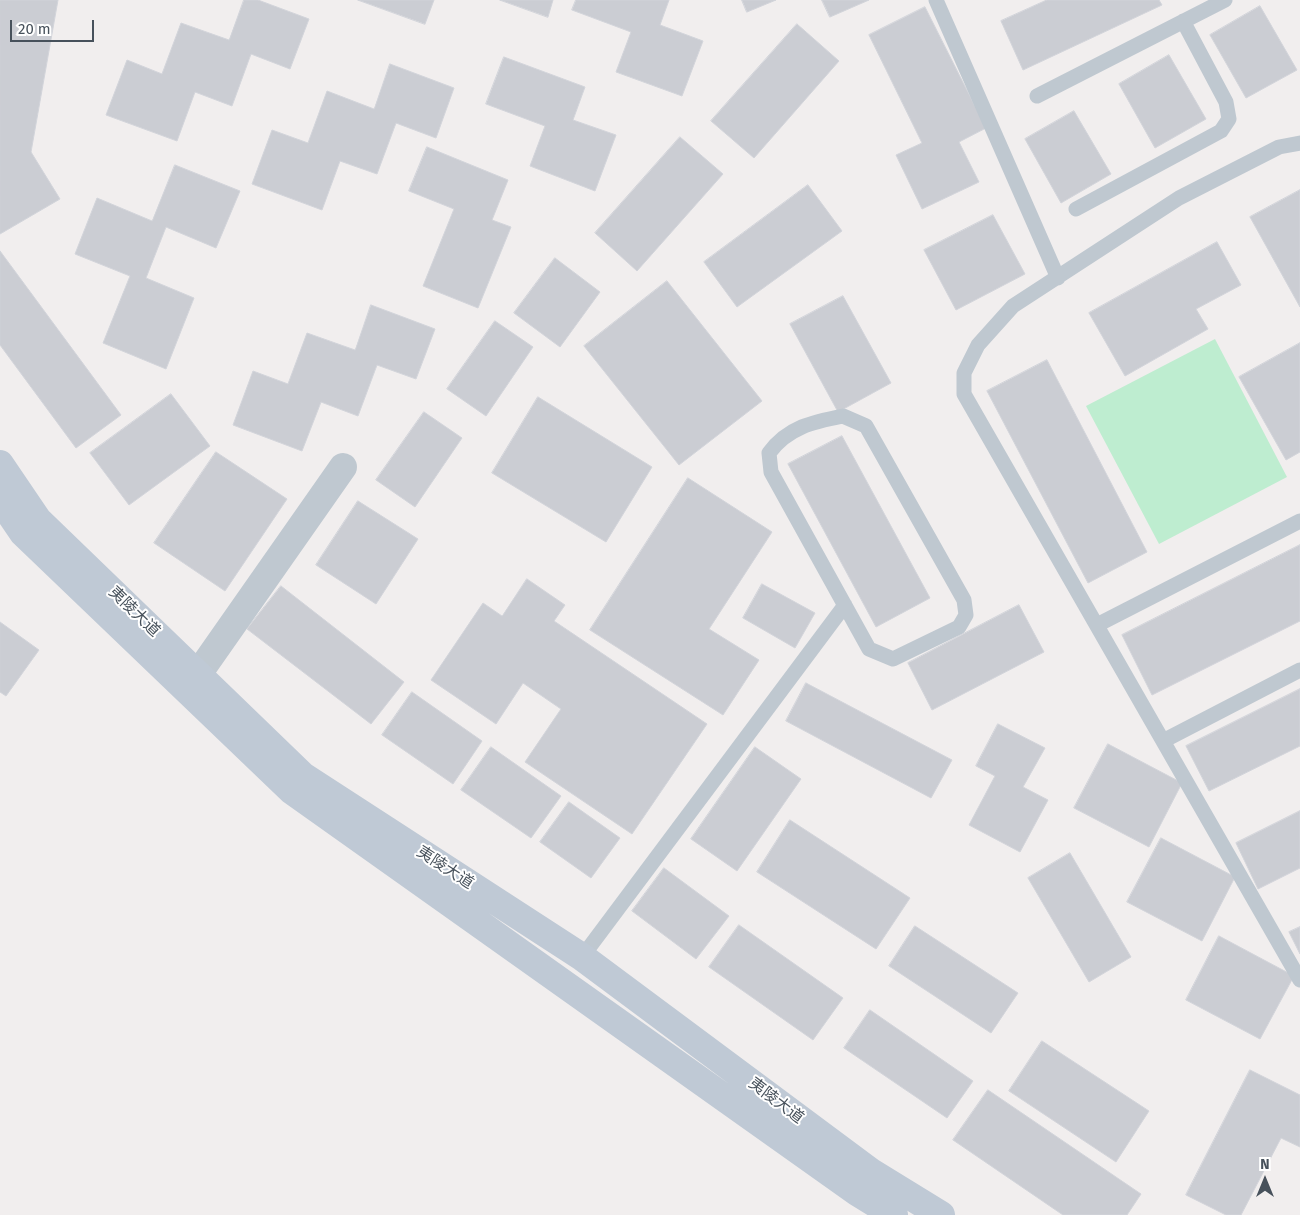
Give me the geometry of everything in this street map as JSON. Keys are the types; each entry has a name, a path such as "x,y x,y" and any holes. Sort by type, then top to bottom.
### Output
{"main road":[{"name":"夷陵大道","path":"0,464 38,520 304,776 582,957 871,1172 941,1215"},
{"name":"夷陵大道","path":"0,498 23,532 291,790 858,1192 894,1215"}],"street":[{"path":"198,674 343,467"}],"lane":[{"path":"936,0 1058,278"},
{"path":"1036,96 1225,0"},
{"path":"1076,209 1221,131 1229,119 1226,102 1183,21"},
{"path":"1300,142 1279,147 1179,198 1013,306 978,345 964,373 964,394 1300,980"},
{"path":"843,416 866,426 964,600 966,615 959,627 892,659 869,649 845,605 770,472 769,453 780,439 812,422 843,416"},
{"path":"1097,625 1300,521"},
{"path":"582,957 845,605"},
{"path":"1163,741 1300,670"}],"green space":[{"path":"1215,339 1287,477 1159,544 1086,406"}],"building":[{"path":"0,0 58,0 31,152 60,199 0,234"},
{"path":"244,0 258,0 309,19 290,69 251,54 232,106 195,92 177,141 106,115 127,60 162,74 181,23 229,40"},
{"path":"358,0 434,0 425,24"},
{"path":"500,0 553,0 548,17"},
{"path":"576,0 669,0 660,25 703,41 682,96 616,72 631,32 572,10"},
{"path":"742,0 776,0 747,12"},
{"path":"822,0 869,0 830,17"},
{"path":"1047,0 1159,0 1162,5 1023,70 1001,21"},
{"path":"1260,6 1297,70 1246,98 1210,35"},
{"path":"925,7 986,128 959,142 979,182 922,209 896,155 922,143 869,35"},
{"path":"797,24 839,61 754,158 711,121"},
{"path":"1169,55 1206,119 1155,148 1119,84"},
{"path":"504,57 585,87 573,120 616,135 595,191 530,166 545,126 486,104"},
{"path":"390,64 454,88 436,138 396,123 377,174 340,161 322,210 252,184 272,130 308,143 327,91 374,109"},
{"path":"1074,111 1111,174 1061,203 1025,139"},
{"path":"680,137 723,174 637,271 595,233"},
{"path":"427,147 508,180 492,220 511,227 478,308 423,286 454,209 409,191"},
{"path":"175,165 240,191 216,248 166,227 146,278 194,298 166,369 103,343 130,276 75,254 97,198 152,221"},
{"path":"808,185 842,231 737,307 704,262"},
{"path":"1300,190 1300,307 1250,217"},
{"path":"993,215 1025,274 956,310 924,250"},
{"path":"1217,242 1241,285 1196,309 1208,329 1125,376 1089,313"},
{"path":"0,251 121,415 76,448 0,345"},
{"path":"555,258 600,292 560,347 514,313"},
{"path":"667,281 762,401 679,465 584,346"},
{"path":"843,296 891,383 838,412 790,324"},
{"path":"371,305 435,329 416,379 377,365 358,416 321,402 302,451 233,425 253,371 288,384 307,333 355,350"},
{"path":"495,321 533,347 486,416 447,389"},
{"path":"1300,343 1300,452 1286,460 1239,377"},
{"path":"1047,360 1147,552 1088,583 987,391"},
{"path":"171,394 210,446 129,505 90,453"},
{"path":"538,397 652,467 606,542 492,473"},
{"path":"424,412 462,438 415,507 376,480"},
{"path":"842,436 930,598 876,627 788,464"},
{"path":"216,452 287,499 225,591 154,543"},
{"path":"688,478 772,532 709,629 759,660 723,715 590,630"},
{"path":"358,501 418,539 376,604 316,565"},
{"path":"1300,545 1300,621 1152,695 1122,635"},
{"path":"527,579 565,605 554,621 707,724 632,834 525,762 561,709 523,683 496,724 431,680 483,603 502,616"},
{"path":"762,584 815,613 795,648 743,618"},
{"path":"281,586 404,682 371,724 247,629"},
{"path":"1019,605 1044,652 932,710 908,663"},
{"path":"0,622 39,650 6,696 0,692"},
{"path":"806,683 952,760 931,798 786,721"},
{"path":"1300,689 1300,746 1209,791 1186,746"},
{"path":"412,692 482,741 453,784 382,735"},
{"path":"998,724 1045,748 1023,787 1048,800 1020,852 969,825 995,776 976,766"},
{"path":"1108,744 1182,783 1149,847 1074,808"},
{"path":"491,747 561,796 531,838 461,790"},
{"path":"755,747 801,779 737,871 691,839"},
{"path":"569,802 620,838 591,878 540,842"},
{"path":"1300,811 1300,868 1258,889 1236,843"},
{"path":"790,820 910,898 876,949 757,872"},
{"path":"1161,838 1235,877 1202,941 1127,902"},
{"path":"1070,853 1131,957 1089,982 1028,878"},
{"path":"664,868 729,916 696,959 632,911"},
{"path":"739,925 843,998 813,1040 709,967"},
{"path":"915,926 1018,993 991,1033 889,966"},
{"path":"1300,927 1300,954 1289,932"},
{"path":"1219,936 1294,976 1260,1039 1186,1000"},
{"path":"870,1010 973,1081 947,1118 844,1048"},
{"path":"1042,1041 1149,1111 1116,1162 1009,1091"},
{"path":"1250,1070 1300,1095 1300,1147 1281,1138 1241,1215 1226,1215 1186,1195"},
{"path":"988,1090 1141,1194 1127,1215 1063,1215 953,1140"}]}
